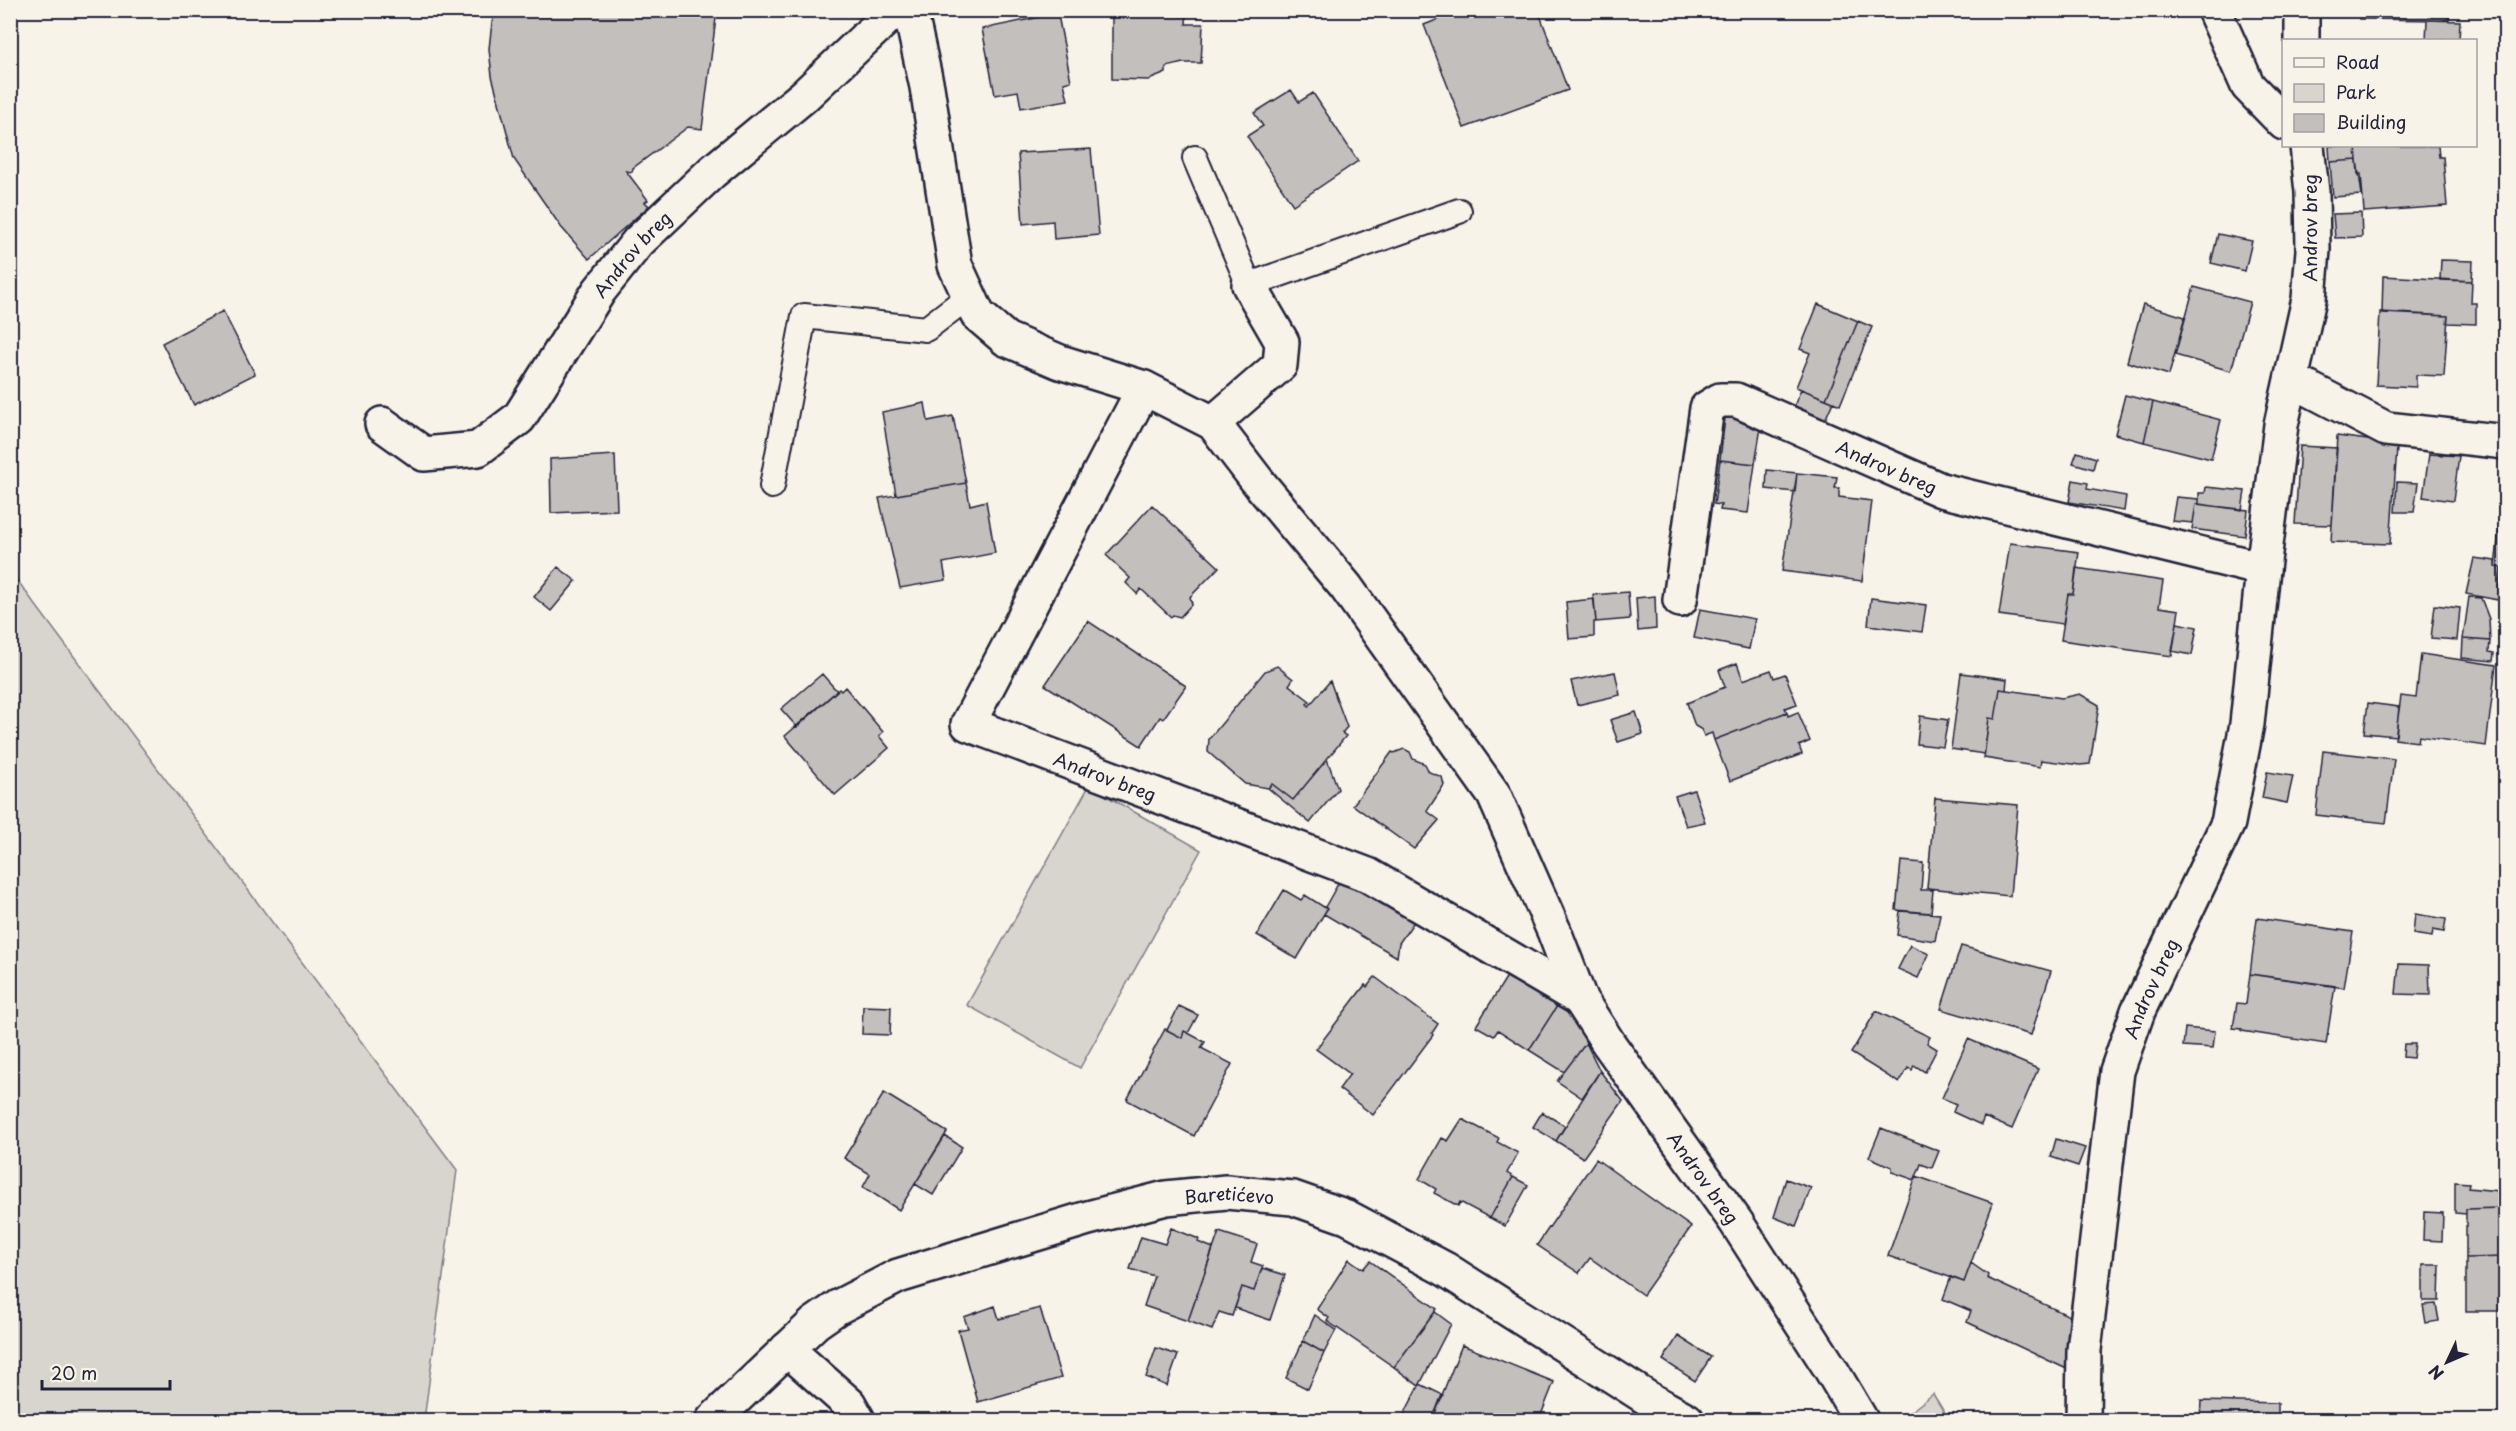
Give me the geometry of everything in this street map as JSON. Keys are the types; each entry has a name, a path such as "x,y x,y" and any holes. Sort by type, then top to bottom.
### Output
{"street":[{"name":"Androv breg","path":"382,424 424,454 478,450 519,418 599,291 638,242 712,172 804,96 895,10"},
{"name":"Androv breg","path":"910,10 927,87 955,265 978,315 1006,339 1060,362 1144,388 1213,423 1259,483 1346,587 1494,795 1554,931 1580,999 1615,1053 1736,1222 1861,1420"},
{"path":"2214,10 2248,86 2282,122"},
{"path":"2301,10 2302,39"},
{"name":"Androv breg","path":"2083,1420 2084,1350 2117,1071 2138,1011 2228,823 2247,724 2281,425 2309,299 2313,250 2312,192 2307,147"},
{"path":"1213,423 1280,365 1282,342 1249,285"},
{"path":"2292,380 2386,429 2505,442"},
{"name":"Androv breg","path":"1144,388 968,724 1368,875 1580,999"},
{"name":"Androv breg","path":"1680,600 1707,408 1719,400 1736,400 1941,490 2263,569"},
{"name":"Baretićevo","path":"713,1420 815,1323 838,1307 898,1276 1088,1218 1166,1197 1226,1192 1293,1198 1347,1217 1445,1269 1646,1411 1688,1420"},
{"path":"787,1349 849,1404 858,1420"}],"lane":[{"path":"1195,158 1249,285 1459,211"},
{"path":"772,486 804,316 926,329 969,296"}],"green space":[{"path":"11,572 457,1170 424,1420 11,1420"},
{"path":"1089,786 1201,850 1080,1068 967,1005"},
{"path":"1933,1394 1949,1420 1900,1420"}],"building":[{"path":"497,10 717,10 702,129 688,127 633,168 632,172 626,171 648,200 645,202 649,206 589,259 561,227 514,159 492,76 489,49 492,22"},
{"path":"1112,10 1187,10 1186,24 1203,24 1201,63 1183,63 1166,67 1166,73 1149,80 1112,79"},
{"path":"1462,10 1538,10 1568,90 1464,128 1424,25"},
{"path":"2359,10 2449,10 2449,19 2359,19"},
{"path":"1050,15 1050,17 1058,15 1071,81 1064,83 1068,100 1021,108 1018,91 995,95 982,29"},
{"path":"2427,20 2460,21 2459,39 2426,39"},
{"path":"1291,90 1299,102 1313,93 1358,161 1293,205 1247,136 1263,126 1254,113"},
{"path":"2329,147 2356,147 2357,160 2330,162"},
{"path":"2356,147 2438,147 2439,157 2443,157 2447,206 2364,212 2361,174 2358,174"},
{"path":"1091,149 1099,235 1054,239 1053,221 1023,224 1018,153"},
{"path":"2357,160 2362,195 2333,197 2330,162"},
{"path":"2361,213 2362,237 2335,238 2333,214"},
{"path":"2218,234 2252,241 2245,271 2211,263"},
{"path":"2441,260 2473,261 2472,281 2440,280"},
{"path":"2383,276 2472,281 2471,303 2476,303 2476,324 2447,323 2448,316 2382,313"},
{"path":"2194,287 2250,302 2231,371 2175,355"},
{"path":"1818,304 1858,321 1826,399 1796,387 1810,353 1800,349"},
{"path":"2143,304 2185,317 2169,375 2127,362"},
{"path":"223,311 255,374 194,405 162,343"},
{"path":"2380,312 2448,316 2444,376 2416,375 2416,387 2376,385"},
{"path":"1858,321 1872,327 1840,405 1826,399"},
{"path":"1801,389 1833,402 1825,420 1794,406"},
{"path":"2125,395 2153,402 2144,442 2115,434"},
{"path":"2153,402 2221,420 2211,459 2144,442"},
{"path":"925,403 928,421 953,416 966,483 896,495 882,412"},
{"path":"1732,413 1762,421 1755,464 1720,460 1725,418"},
{"path":"2337,436 2383,442 2383,446 2397,448 2390,544 2331,542"},
{"path":"2300,446 2337,448 2332,525 2295,524"},
{"path":"2077,452 2096,458 2093,469 2073,463"},
{"path":"2429,454 2459,456 2453,501 2423,497"},
{"path":"615,455 617,510 551,513 550,459"},
{"path":"1720,460 1755,464 1748,513 1720,510 1721,505 1714,504"},
{"path":"1767,470 1797,473 1795,492 1766,489"},
{"path":"1797,473 1837,477 1835,488 1839,488 1839,497 1872,501 1862,581 1782,571"},
{"path":"2506,476 2506,568 2495,567"},
{"path":"2073,480 2088,483 2087,489 2126,496 2124,511 2069,502"},
{"path":"2397,482 2418,483 2414,512 2395,512"},
{"path":"966,483 970,505 986,501 995,553 943,563 946,580 900,588 879,498"},
{"path":"2206,487 2245,491 2242,510 2199,504 2199,493 2205,493"},
{"path":"2176,497 2199,499 2193,523 2172,521"},
{"path":"2196,504 2248,510 2245,536 2192,529"},
{"path":"1152,505 1219,567 1190,597 1192,604 1180,617 1173,615 1171,617 1141,589 1137,594 1126,583 1130,578 1106,555"},
{"path":"2010,543 2079,552 2073,594 2068,594 2063,624 1999,615"},
{"path":"2474,558 2495,561 2495,567 2501,568 2498,600 2466,594"},
{"path":"558,567 576,581 551,611 534,597"},
{"path":"2076,568 2163,581 2159,607 2179,610 2172,656 2061,640 2068,594 2073,594"},
{"path":"2501,568 2506,568 2506,585 2499,584"},
{"path":"1628,592 1630,619 1596,622 1593,595"},
{"path":"1655,596 1656,629 1638,631 1636,598"},
{"path":"2469,597 2481,598 2489,619 2490,641 2463,639"},
{"path":"1871,598 1926,605 1922,632 1868,625"},
{"path":"1594,599 1596,622 1594,622 1594,637 1569,639 1566,602"},
{"path":"2435,605 2460,608 2457,640 2431,638"},
{"path":"1700,609 1755,619 1749,649 1694,638"},
{"path":"1088,621 1186,686 1163,719 1160,717 1141,746 1045,685"},
{"path":"2177,623 2197,627 2192,655 2172,651"},
{"path":"2463,639 2490,641 2489,652 2494,653 2493,661 2462,658"},
{"path":"2421,654 2496,665 2486,746 2419,736 2418,742 2395,739 2401,696 2416,698"},
{"path":"1737,663 1743,680 1771,670 1774,678 1785,674 1797,704 1785,708 1787,712 1714,740 1712,733 1704,736 1702,730 1695,726 1687,703 1725,687 1719,670"},
{"path":"1277,666 1293,679 1289,685 1310,701 1307,704 1309,706 1330,681 1347,727 1342,733 1346,736 1293,800 1272,784 1268,788 1245,784 1208,752 1209,739 1265,671"},
{"path":"1615,672 1620,695 1577,705 1571,681"},
{"path":"1961,673 2007,679 2006,690 2000,689 1995,719 1989,718 1984,754 1951,749"},
{"path":"822,674 837,691 797,727 781,709"},
{"path":"845,687 883,732 879,736 889,748 835,795 785,736 839,689 841,691"},
{"path":"2000,689 2062,698 2080,694 2099,705 2090,764 2080,765 2041,760 2040,767 1984,758 1989,718 1995,719"},
{"path":"2368,703 2399,707 2396,736 2364,733"},
{"path":"1636,712 1643,734 1618,742 1610,720"},
{"path":"1787,712 1788,716 1798,712 1810,741 1799,746 1802,754 1730,781 1714,740"},
{"path":"1920,716 1948,720 1943,747 1917,744"},
{"path":"1404,749 1410,752 1413,759 1425,764 1429,772 1442,777 1444,785 1427,811 1439,820 1414,849 1353,805 1392,752"},
{"path":"2323,751 2394,759 2386,823 2316,815"},
{"path":"1327,759 1338,789 1310,823 1268,788 1272,784 1293,800"},
{"path":"2267,772 2293,776 2287,803 2262,798"},
{"path":"1694,790 1705,822 1686,826 1675,796"},
{"path":"1935,798 2018,805 2010,896 1927,888"},
{"path":"1901,861 1923,863 1921,890 1933,890 1931,913 1896,910"},
{"path":"1343,875 1416,919 1399,943 1397,957 1324,914 1327,909 1325,907"},
{"path":"1284,890 1301,900 1305,895 1327,909 1297,959 1257,935"},
{"path":"1900,911 1940,914 1935,941 1897,935"},
{"path":"2415,914 2446,919 2444,932 2433,930 2432,937 2413,934"},
{"path":"2257,918 2353,932 2344,988 2250,974"},
{"path":"1910,945 1929,954 1918,978 1898,969"},
{"path":"1961,946 2051,971 2031,1035 1941,1009"},
{"path":"2399,964 2429,965 2430,995 2396,994"},
{"path":"1509,973 1559,1003 1529,1050 1498,1030 1494,1036 1476,1026"},
{"path":"2250,974 2335,986 2326,1044 2233,1028 2237,1003 2246,1004"},
{"path":"1375,977 1438,1024 1433,1035 1373,1115 1339,1089 1350,1074 1316,1049 1365,985 1367,987"},
{"path":"1559,1003 1574,1012 1586,1043 1564,1072 1529,1050"},
{"path":"863,1006 891,1007 890,1035 862,1034"},
{"path":"1179,1006 1198,1015 1188,1033 1184,1031 1182,1038 1167,1030"},
{"path":"1876,1011 1930,1037 1927,1043 1937,1049 1925,1072 1914,1065 1912,1070 1908,1068 1899,1083 1851,1053"},
{"path":"2185,1028 2215,1031 2213,1048 2183,1046"},
{"path":"1165,1029 1182,1038 1184,1031 1188,1033 1205,1042 1201,1048 1232,1064 1194,1136 1127,1100"},
{"path":"1968,1039 2038,1069 2012,1129 1984,1117 1981,1125 1953,1112 1956,1104 1942,1098"},
{"path":"1586,1043 1600,1071 1582,1098 1557,1081"},
{"path":"2404,1044 2415,1044 2413,1058 2403,1057"},
{"path":"1600,1071 1623,1101 1583,1158 1556,1141"},
{"path":"884,1093 947,1132 899,1210 863,1187 870,1174 844,1158"},
{"path":"1542,1112 1565,1126 1556,1141 1533,1127"},
{"path":"1462,1119 1499,1138 1497,1142 1518,1153 1507,1173 1513,1177 1490,1218 1460,1202 1458,1206 1434,1193 1436,1189 1419,1179 1442,1138 1448,1141"},
{"path":"1881,1128 1939,1151 1932,1168 1921,1164 1915,1180 1892,1172 1892,1167 1869,1157"},
{"path":"945,1136 962,1147 933,1195 915,1184"},
{"path":"2056,1139 2085,1148 2078,1166 2051,1157"},
{"path":"1596,1159 1691,1227 1643,1295 1590,1258 1579,1273 1537,1245"},
{"path":"1916,1176 1993,1203 1964,1282 1888,1256"},
{"path":"1513,1177 1528,1185 1505,1226 1490,1218"},
{"path":"1786,1179 1811,1188 1796,1226 1774,1217"},
{"path":"2455,1182 2469,1183 2468,1188 2499,1191 2498,1208 2466,1209 2466,1214 2455,1213"},
{"path":"2504,1208 2505,1257 2466,1258 2466,1209"},
{"path":"2424,1212 2443,1213 2442,1241 2423,1240"},
{"path":"1171,1228 1199,1239 1198,1242 1213,1248 1188,1321 1144,1306 1154,1276 1130,1269 1141,1237 1165,1244"},
{"path":"1219,1232 1257,1244 1251,1262 1263,1266 1254,1291 1242,1287 1232,1316 1219,1312 1212,1330 1188,1321"},
{"path":"2505,1257 2505,1311 2466,1311 2466,1258"},
{"path":"1349,1259 1363,1269 1370,1261 1437,1309 1394,1367 1327,1321 1329,1318 1317,1309"},
{"path":"1971,1263 1988,1275 1987,1278 2076,1319 2071,1371 1967,1322 1971,1311 1943,1299 1951,1277 1964,1282"},
{"path":"2423,1265 2440,1265 2439,1301 2423,1301"},
{"path":"1262,1268 1285,1275 1270,1320 1235,1308 1242,1287 1254,1291"},
{"path":"2436,1304 2439,1321 2426,1323 2423,1305"},
{"path":"995,1306 999,1319 1040,1308 1061,1378 978,1402 958,1330 968,1328 964,1317"},
{"path":"1435,1312 1451,1324 1419,1386 1394,1367"},
{"path":"1315,1315 1336,1330 1324,1353 1303,1341"},
{"path":"1678,1336 1711,1357 1695,1381 1663,1360"},
{"path":"1303,1341 1324,1353 1308,1389 1286,1378"},
{"path":"1462,1345 1554,1382 1539,1420 1432,1420"},
{"path":"1156,1348 1178,1355 1167,1386 1146,1377"},
{"path":"1420,1384 1443,1395 1432,1420 1401,1420"},
{"path":"2201,1401 2278,1403 2278,1420 2200,1420"}]}
